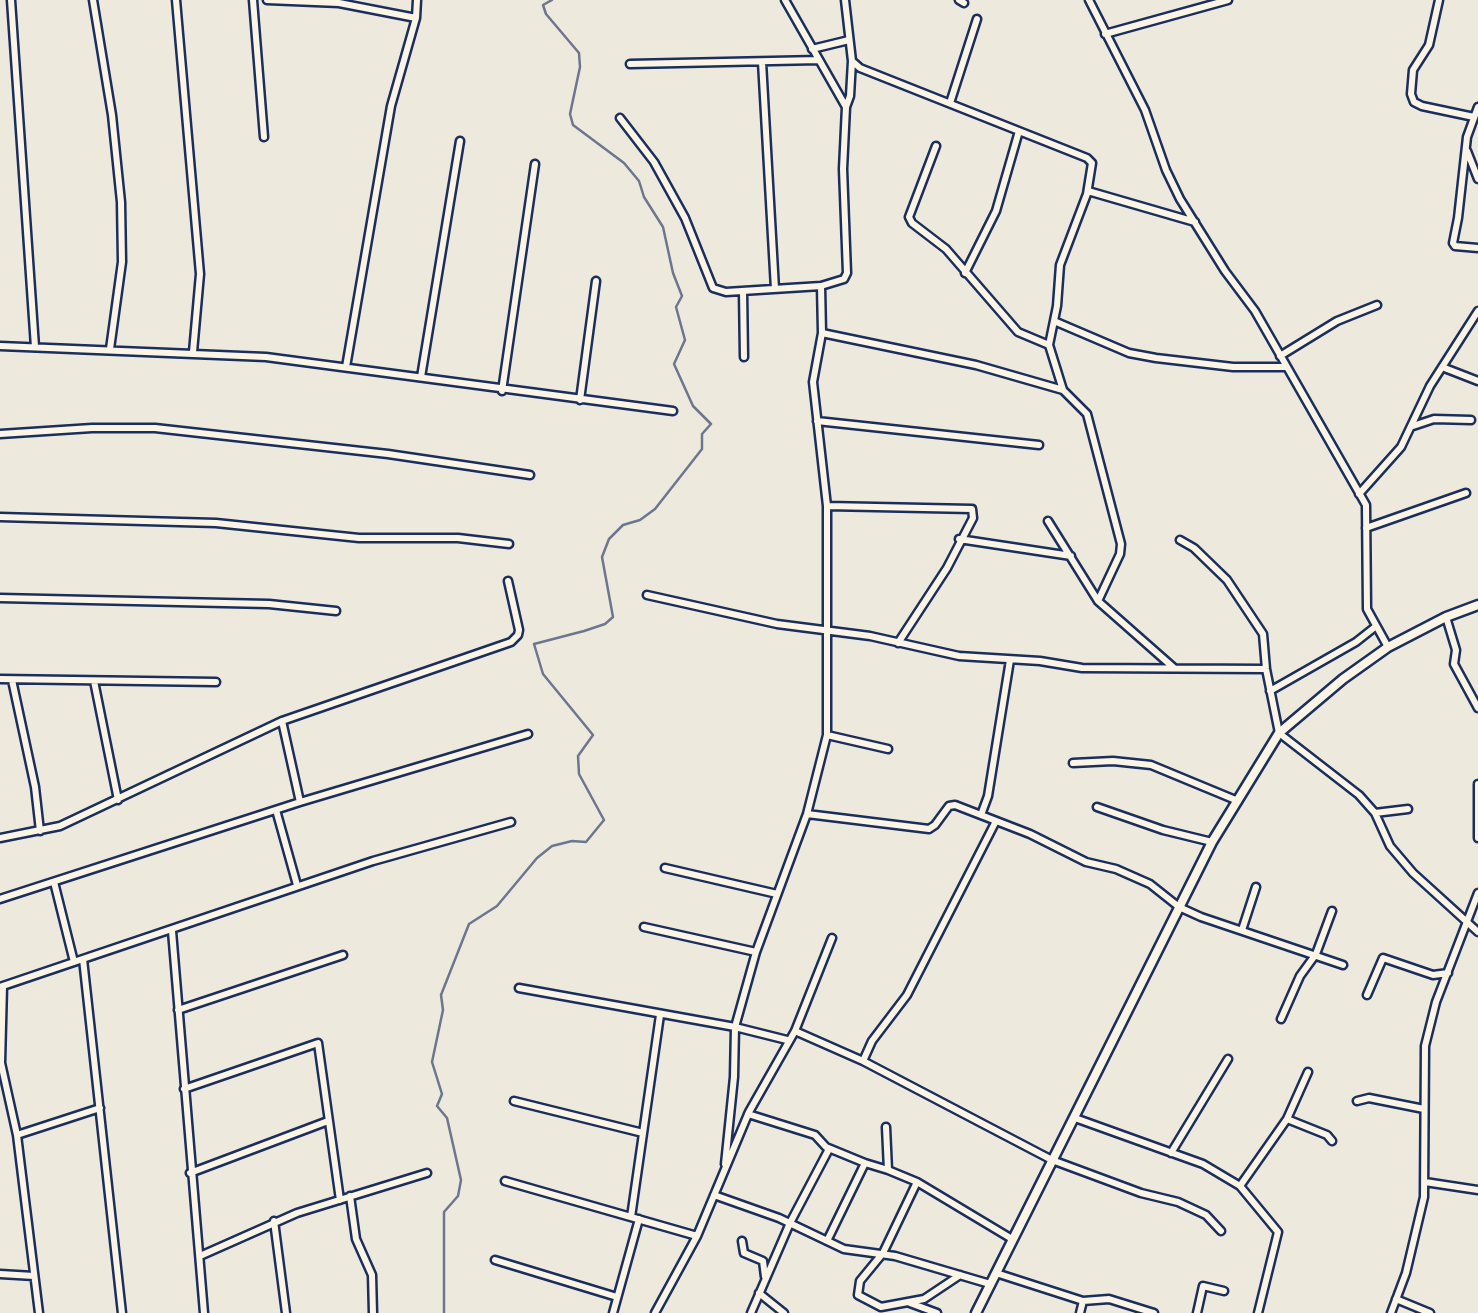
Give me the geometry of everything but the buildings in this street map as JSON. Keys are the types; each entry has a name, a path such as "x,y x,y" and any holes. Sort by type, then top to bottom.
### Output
{"street":[{"path":"11,0 35,347"},
{"path":"93,0 121,202 122,262 110,349"},
{"path":"176,0 200,274 193,352"},
{"path":"253,0 264,137"},
{"path":"267,0 339,3 416,18"},
{"path":"346,368 391,106 416,18 418,0"},
{"path":"785,0 846,107"},
{"path":"620,118 654,162 685,218 713,288 726,292 821,286 844,279 848,272 843,169 846,107 850,96 852,61 845,0"},
{"path":"1089,0 1145,110 1166,170 1195,222 1255,311 1366,505 1367,609 1388,647"},
{"path":"1105,34 1228,0"},
{"path":"1439,0 1429,45 1413,69 1410,94 1414,102 1422,106 1474,117"},
{"path":"950,103 977,19"},
{"path":"813,49 849,40"},
{"path":"630,64 819,60"},
{"path":"852,61 860,68 1090,159 1088,191 1060,265 1049,345 1063,390 1087,414 1121,544 1120,554 1098,601"},
{"path":"762,62 775,289"},
{"path":"1478,107 1465,148 1458,218 1452,243 1455,246 1478,248"},
{"path":"965,272 996,211 1019,131"},
{"path":"421,376 460,141"},
{"path":"936,146 909,217 912,223 946,249 1018,332 1049,345"},
{"path":"1465,148 1478,179"},
{"path":"502,391 535,164"},
{"path":"1088,191 1195,222"},
{"path":"580,400 596,281"},
{"path":"725,1164 734,1077 735,1027 756,952 807,814 827,735 828,506 813,382 822,333 821,286"},
{"path":"743,291 744,357"},
{"path":"1280,356 1337,321 1377,305"},
{"path":"1359,494 1401,447 1442,367 1476,318 1478,311"},
{"path":"1054,321 1129,353 1206,366 1286,367"},
{"path":"822,333 976,366 1063,390"},
{"path":"0,346 193,352 421,376 502,391 673,411"},
{"path":"1442,367 1478,381"},
{"path":"1413,426 1434,419 1471,420"},
{"path":"817,421 1039,445"},
{"path":"0,434 92,428 155,428 388,454 530,475"},
{"path":"1366,528 1465,494"},
{"path":"828,506 972,509 972,518 941,579 898,643"},
{"path":"0,517 216,523 359,538 458,538 509,544"},
{"path":"1048,521 1098,601 1174,668"},
{"path":"959,539 1071,556"},
{"path":"1180,540 1194,548 1227,580 1263,634 1266,668 1279,733 1359,795 1374,813 1390,846 1466,925 1478,932"},
{"path":"0,838 60,826 282,721 511,642 519,630 508,581"},
{"path":"647,595 777,624 898,643 959,656 1082,668 1266,668"},
{"path":"0,598 268,604 336,611"},
{"path":"976,1313 1212,842 1238,801 1240,792 1279,733 1343,679 1388,647 1446,617 1478,605"},
{"path":"1446,617 1456,650 1454,664 1478,708"},
{"path":"1270,691 1356,642 1375,627"},
{"path":"981,815 988,796 1010,660"},
{"path":"0,679 216,682"},
{"path":"12,680 35,787 40,831"},
{"path":"94,681 118,800"},
{"path":"282,721 300,802"},
{"path":"0,899 300,802 528,734"},
{"path":"827,735 888,748"},
{"path":"1073,763 1113,761 1151,765 1238,801"},
{"path":"1478,784 1478,838"},
{"path":"807,814 929,829 953,805 996,821 1086,862 1116,869 1150,884 1179,907 1343,965"},
{"path":"1097,807 1163,830 1212,842"},
{"path":"1374,813 1408,809"},
{"path":"276,810 297,886"},
{"path":"863,1062 872,1041 907,995 996,821"},
{"path":"39,1313 17,1135 1,1063 1,987 431,842 511,822"},
{"path":"665,868 776,894"},
{"path":"54,882 74,962"},
{"path":"1242,930 1256,887"},
{"path":"1391,1313 1406,1273 1425,1182 1425,1046 1448,973 1478,893"},
{"path":"1281,1020 1300,976 1315,954 1332,911"},
{"path":"644,927 756,952"},
{"path":"172,930 190,1173 204,1313"},
{"path":"655,1313 697,1236 748,1114 795,1031 832,938"},
{"path":"178,1010 343,955"},
{"path":"1367,995 1382,958 1433,975 1448,973"},
{"path":"83,960 122,1313"},
{"path":"519,988 735,1027 788,1040"},
{"path":"613,1313 635,1218 643,1133 660,1015"},
{"path":"795,1031 863,1062 1052,1160 1140,1193 1178,1202 1214,1220 1221,1231"},
{"path":"184,1089 318,1043 340,1200"},
{"path":"1171,1153 1228,1059"},
{"path":"1240,1186 1287,1119 1308,1072"},
{"path":"1357,1101 1369,1098 1424,1109"},
{"path":"514,1101 643,1133"},
{"path":"17,1135 100,1108"},
{"path":"748,1114 815,1135 829,1149 917,1182 1013,1239"},
{"path":"1075,1118 1203,1164 1240,1186 1278,1232 1258,1313"},
{"path":"1287,1119 1327,1135 1332,1141"},
{"path":"190,1173 328,1122"},
{"path":"886,1128 888,1170"},
{"path":"751,1313 790,1223 804,1202 829,1149"},
{"path":"827,1241 864,1163"},
{"path":"200,1256 274,1221 427,1173"},
{"path":"505,1181 697,1236"},
{"path":"917,1182 883,1253 860,1281 858,1296 881,1307 924,1299 960,1275"},
{"path":"1425,1182 1478,1189"},
{"path":"714,1195 790,1223 844,1249 883,1253 990,1284"},
{"path":"350,1196 356,1239 372,1275 373,1313"},
{"path":"274,1221 286,1313"},
{"path":"742,1241 744,1253 764,1261 766,1279"},
{"path":"495,1260 617,1297"},
{"path":"996,1273 1083,1301 1109,1298 1154,1313"},
{"path":"0,1274 34,1276"},
{"path":"1197,1313 1203,1286 1224,1291"},
{"path":"759,1293 784,1313"},
{"path":"1396,1299 1430,1313"},
{"path":"1080,1313 1083,1301"},
{"path":"908,1302 937,1313"}],"waterway":[{"path":"444,1313 444,1212 458,1196 461,1180 447,1118 437,1106 442,1094 432,1062 443,1010 441,995 469,924 497,906 537,858 552,846 572,841 586,842 604,820 579,774 578,756 593,735 543,674 534,644 605,624 613,617 602,557 609,539 623,525 640,520 655,509 702,449 702,434 711,424 693,406 674,364 685,340 676,307 682,296 673,273 663,227 644,197 639,181 624,163 573,125 570,114 580,67 579,53 546,14 543,5 552,0"}]}
